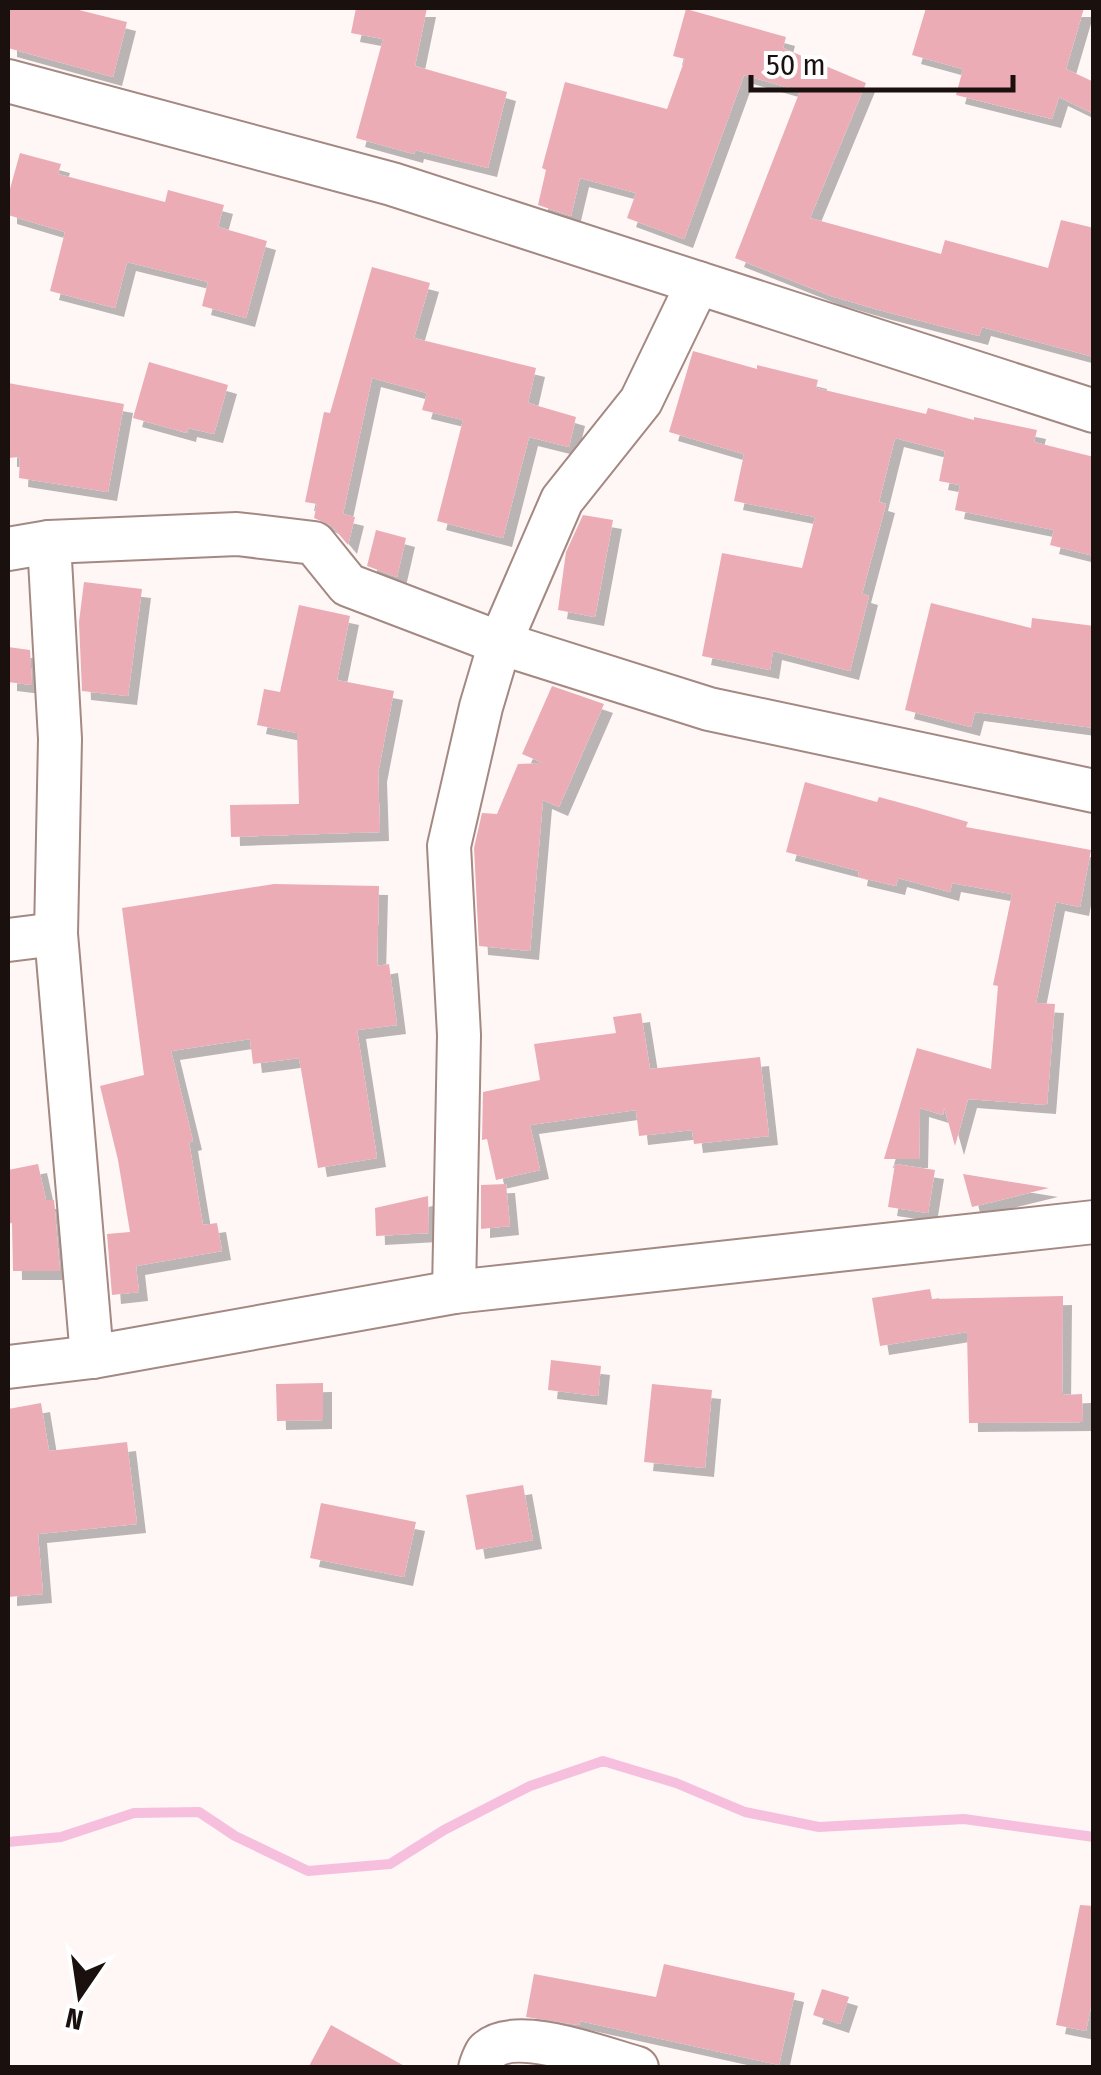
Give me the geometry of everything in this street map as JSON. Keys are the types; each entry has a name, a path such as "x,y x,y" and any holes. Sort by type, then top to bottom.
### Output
{"street":[{"path":"8,81 392,184 1094,411"},
{"path":"454,1292 459,1034 449,846 482,707 500,643 562,500 640,400 698,283"},
{"path":"8,549 49,542 237,534 314,543 348,585 500,643 709,709 1094,791"},
{"path":"49,542 60,739 56,934 92,1357"},
{"path":"8,940 56,934"},
{"path":"8,1368 92,1357 454,1292 1094,1222"},
{"path":"480,2068 485,2053 501,2042 538,2041 637,2068"}],"building":[{"path":"8,8 71,8 127,22 113,77 8,48"},
{"path":"356,8 427,8 415,66 507,92 488,168 356,138 383,39 351,33"},
{"path":"926,8 1084,8 1066,69 1094,82 1094,114 1059,97 1052,119 956,95 963,69 912,55"},
{"path":"686,9 786,37 783,48 866,83 810,218 941,254 945,240 1048,268 1061,220 1094,228 1094,357 982,327 979,336 879,310 831,296 735,258 800,91 744,75 684,239 627,218 636,193 580,178 571,216 538,205 546,170 542,168 565,82 667,109 685,59 673,56"},
{"path":"20,153 61,164 58,174 165,202 168,190 224,205 218,227 267,241 246,318 202,306 208,282 127,262 115,308 50,291 65,232 8,215 8,196"},
{"path":"372,267 430,283 414,338 536,368 528,403 576,417 569,447 529,437 503,538 437,521 463,420 422,410 427,393 372,378 343,514 355,517 348,545 332,526 314,518 317,504 305,502 324,412 330,413"},
{"path":"693,351 757,369 757,365 818,380 816,388 926,414 928,408 1037,430 1034,442 1094,457 1094,556 1050,545 1054,530 955,510 960,485 939,481 945,451 895,438 879,502 886,504 862,594 869,596 850,671 773,651 770,670 702,656 722,553 802,568 815,517 734,501 744,454 669,432"},
{"path":"149,362 228,385 214,434 188,428 187,433 133,418"},
{"path":"8,383 124,404 108,492 19,478 20,457 8,458"},
{"path":"583,515 613,520 595,617 558,610 566,552"},
{"path":"376,530 406,538 397,577 367,566"},
{"path":"84,582 142,589 128,696 82,691 79,622"},
{"path":"931,603 1031,628 1032,618 1094,626 1094,728 975,712 971,727 905,710"},
{"path":"299,605 350,616 337,680 394,691 378,773 380,832 231,837 230,805 299,804 297,733 257,725 264,689 280,692"},
{"path":"8,647 30,650 32,685 8,682"},
{"path":"552,686 604,704 559,807 543,800 530,951 479,946 474,848 482,813 497,814 518,764 543,763 522,754"},
{"path":"805,782 877,802 879,797 916,807 968,822 966,827 1091,850 1080,907 1056,902 1036,1003 1055,1004 1047,1105 968,1099 955,1146 944,1107 943,1115 920,1108 919,1159 884,1159 917,1048 991,1069 998,986 993,985 1012,894 952,883 950,892 898,878 896,886 858,877 859,871 786,852"},
{"path":"274,884 379,886 377,966 389,964 397,1025 357,1030 377,1158 318,1168 299,1058 253,1064 250,1039 171,1051 193,1141 189,1142 203,1225 217,1223 222,1251 136,1266 139,1292 112,1295 107,1234 130,1232 100,1086 144,1075 122,908"},
{"path":"641,1013 650,1069 760,1057 769,1136 694,1144 692,1130 639,1136 636,1110 530,1125 540,1170 496,1180 487,1139 482,1140 483,1092 540,1080 534,1044 616,1033 613,1017"},
{"path":"38,1164 46,1200 54,1200 60,1271 13,1271 8,1170"},
{"path":"895,1164 935,1170 928,1213 888,1207"},
{"path":"963,1174 1049,1188 972,1207"},
{"path":"506,1184 510,1226 481,1229 481,1185"},
{"path":"428,1196 429,1233 376,1236 375,1208"},
{"path":"930,1289 932,1299 1063,1296 1062,1395 1082,1394 1083,1422 969,1423 967,1332 880,1346 872,1298"},
{"path":"551,1360 601,1366 598,1396 548,1390"},
{"path":"323,1383 323,1420 277,1421 276,1384"},
{"path":"652,1384 712,1390 705,1468 644,1462"},
{"path":"41,1403 49,1451 127,1442 137,1524 38,1534 43,1594 8,1597 8,1409"},
{"path":"523,1485 533,1540 476,1550 466,1495"},
{"path":"321,1503 416,1522 404,1577 310,1558"},
{"path":"1080,1905 1094,1906 1094,1992 1086,2031 1056,2025"},
{"path":"664,1964 795,1993 779,2065 580,2021 579,2025 526,2017 534,1974 656,1997"},
{"path":"822,1989 849,1997 840,2024 813,2015"},
{"path":"331,2025 408,2068 308,2068"}],"waterway":[{"path":"8,1842 61,1837 134,1813 199,1812 235,1836 308,1871 390,1864 444,1830 530,1786 603,1761 676,1783 745,1812 819,1827 964,1819 1094,1837"}]}
